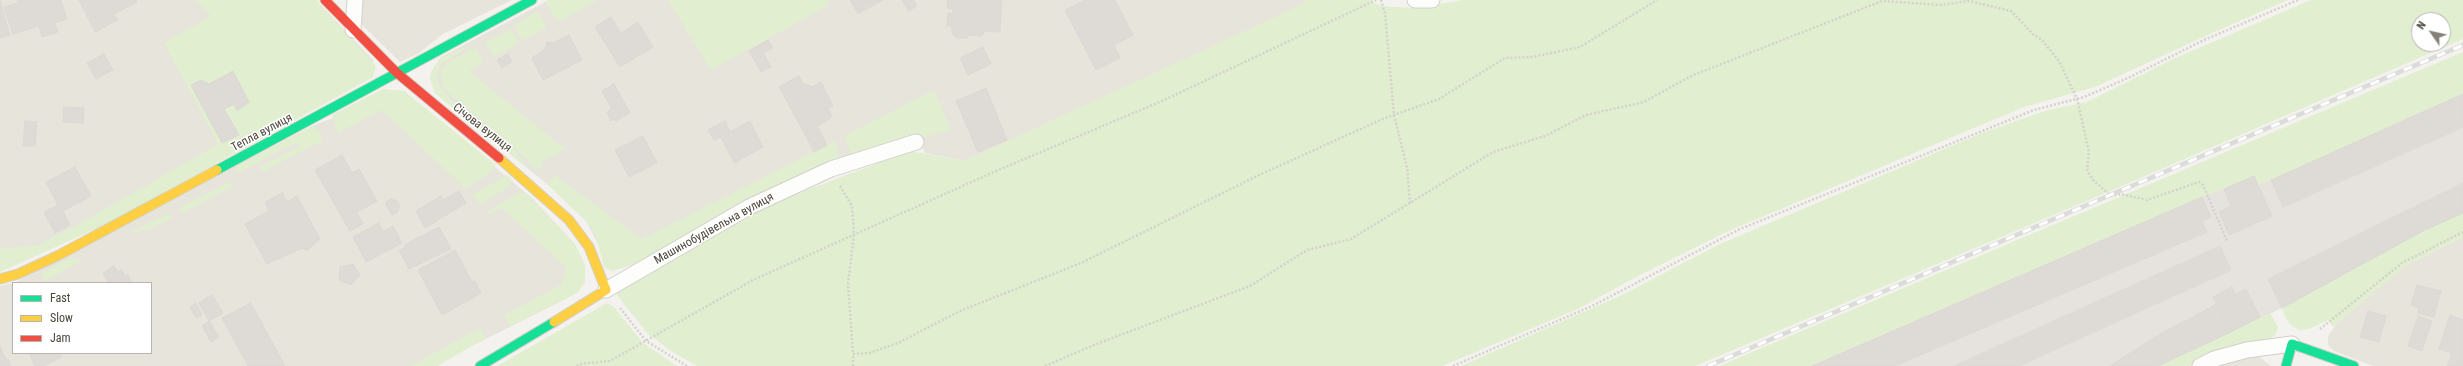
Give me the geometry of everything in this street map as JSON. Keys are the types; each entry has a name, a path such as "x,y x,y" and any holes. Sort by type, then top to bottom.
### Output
{"street":[{"name":"Січова вулиця","path":"325,0 397,73 432,104 511,166 569,220 589,247 606,290"},
{"name":"Тепла вулиця","path":"0,279 18,274 59,255 397,73 442,47 532,0"},
{"path":"480,366 606,290"},
{"path":"2286,366 2292,344 2354,366"}],"lane":[{"path":"353,30 355,0"},
{"path":"1415,0 1432,0"},
{"name":"Машинобудівельна вулиця","path":"606,290 749,207 830,169 916,142"},
{"path":"2200,366 2214,359 2247,350 2292,344"}],"path":[{"path":"577,366 579,364 610,361 753,280 854,234 1162,101 1376,0"},
{"path":"1381,0 1385,13 1394,115 1407,167 1410,203"},
{"path":"853,354 869,353 898,343 960,311 1081,263 1259,175 1394,115 1439,99 1505,58 1532,57 1580,47 1657,0"},
{"path":"1045,366 1094,345 1250,286 1307,250 1351,239 1493,152 1545,136 1586,115 1644,102 1691,76 1880,0 1941,5 1957,1 1969,2 2011,11 2033,34 2042,40 2059,62 2076,99 2089,152 2087,169 2092,179 2111,196 2121,194 2147,200 2199,182 2203,185 2227,241"},
{"path":"1453,366 1592,306 1740,229 2034,110 2076,99 2128,78 2204,40 2298,0"},
{"path":"830,169 852,206 854,234 848,284 853,366"},
{"path":"2292,344 2326,326 2402,263 2463,232"},
{"path":"606,290 646,341 687,366"}],"shaded area":[{"path":"0,0 316,0 374,61 0,272"},
{"path":"360,0 512,0 443,34 419,53 400,62 359,22"},
{"path":"549,0 1316,0 965,161 925,153 919,139 749,202 634,264 612,271 586,221 547,184 435,93 430,78 432,70 441,57"},
{"path":"404,91 533,199 575,244 585,282 577,293 466,349 437,366 0,366 0,286 12,283 12,354 152,354 152,282 16,282 312,126"},
{"path":"2463,94 2463,213 2282,308 2158,366 1810,366 2202,197"},
{"path":"2463,237 2463,366 2373,366 2334,351 2328,345 2328,336 2338,322 2405,266"},
{"path":"2257,355 2271,366 2211,366"}],"green space":[{"path":"196,0 316,0 376,66 373,77 109,223 0,272 0,249 37,245 79,224 218,144 164,43 211,16"},
{"path":"549,0 596,1 558,22 545,2"},
{"path":"668,0 827,0 829,5 711,70"},
{"path":"1304,0 1370,0 1380,6 1413,8 1464,0 2288,0 2095,87 2024,107 1726,232 1634,278 1578,309 1442,366 697,366 671,351 648,334 617,295 615,289 763,207 909,151 965,161 1305,3"},
{"path":"2311,0 2463,0 2463,39 2451,44 2451,12 2411,12 2411,52 2433,52 2108,192 1695,366 1461,366 1624,294 1718,245 1982,133 2048,110 2087,102 2173,59"},
{"path":"538,11 547,28 522,41 514,25"},
{"path":"511,29 519,43 494,57 485,42"},
{"path":"471,45 441,64 438,70 438,83 451,100 515,150 528,169 435,93 430,78 432,70 441,57"},
{"path":"476,47 484,62 469,71 565,149 540,163 544,166 535,170 521,153 448,93 442,84 441,71 445,64"},
{"path":"2463,52 2463,94 2271,180 2258,185 2254,177 2202,197 1810,366 1719,366"},
{"path":"383,89 404,91 496,165 492,171 466,189 382,110 338,133 332,115"},
{"path":"934,90 951,130 853,157 844,136"},
{"path":"312,126 319,131 324,140 262,172 259,167 300,146 298,142 238,173 236,167"},
{"path":"835,141 841,162 749,202 634,264 612,271 604,267 596,236 586,221 547,184 555,175 642,239"},
{"path":"507,175 513,181 507,188 480,204 472,195"},
{"path":"229,182 232,187 182,213 179,208"},
{"path":"518,193 526,193 575,244 585,265 585,282 577,293 511,326 504,315 562,284 566,268 502,208 487,215 486,213"},
{"path":"169,213 172,218 146,231 144,228 134,234 132,231"},
{"path":"2463,213 2463,237 2405,266 2333,327 2328,320 2309,329 2299,330 2291,325 2286,319 2282,308 2423,231"},
{"path":"72,257 73,260 78,258 80,262 44,281 41,273"},
{"path":"607,303 614,307 643,343 677,366 497,366"},
{"path":"2270,313 2278,327 2276,334 2269,340 2211,355 2189,366 2158,366"},
{"path":"480,328 486,338 437,366 410,366"}],"building":[{"path":"0,0 10,35 0,38"},
{"path":"17,0 61,0 67,19 55,23 58,32 42,37 39,26 13,34 4,7 18,3"},
{"path":"79,0 136,0 137,2 114,14 118,20 95,32"},
{"path":"850,0 883,0 858,14"},
{"path":"902,0 913,0 917,6 908,11"},
{"path":"948,0 1002,0 1000,32 985,31 982,36 970,35 967,38 957,38 952,34 952,26 947,26 948,13 953,14 953,9 947,8"},
{"path":"1085,0 1115,0 1133,35 1114,45 1120,58 1096,70 1065,10"},
{"path":"611,17 621,33 638,22 653,47 620,67 595,27"},
{"path":"569,35 582,60 543,80 532,58 545,49 547,42 553,43"},
{"path":"768,40 773,48 763,53 771,67 761,72 749,51"},
{"path":"983,47 991,64 968,75 960,58"},
{"path":"104,54 113,70 96,79 87,63"},
{"path":"508,54 512,62 502,68 497,60"},
{"path":"233,71 249,102 237,111 234,104 224,109 239,135 222,143 191,85 201,80 209,84"},
{"path":"799,76 802,83 812,87 821,82 833,106 828,108 832,116 829,119 805,134 779,87"},
{"path":"614,84 630,113 616,121 614,119 611,121 607,112 612,109 602,91"},
{"path":"986,88 1007,140 978,152 956,101"},
{"path":"2463,94 2463,127 2283,207 2271,180"},
{"path":"64,107 84,108 83,123 63,122"},
{"path":"25,121 37,122 35,146 23,146"},
{"path":"725,121 730,132 750,121 763,147 734,163 721,137 714,140 708,130"},
{"path":"818,128 827,145 814,152 805,134"},
{"path":"643,136 657,163 629,177 615,150"},
{"path":"342,155 352,173 359,169 377,201 357,212 363,224 350,231 315,170"},
{"path":"75,167 91,196 63,211 70,225 55,233 44,212 58,205 46,182"},
{"path":"2254,176 2272,216 2229,235 2219,212 2231,206 2224,189"},
{"path":"2463,183 2463,213 2423,231 2282,308 2268,279"},
{"path":"459,191 466,203 425,228 416,211 441,196 443,200"},
{"path":"282,193 287,202 297,196 320,239 307,250 302,248 267,264 245,224 269,211 265,202"},
{"path":"2202,197 2211,217 2202,221 2207,232 1895,366 1812,366"},
{"path":"391,199 397,201 400,206 397,212 392,215 385,203"},
{"path":"379,223 383,232 393,226 402,243 366,262 353,237"},
{"path":"439,227 451,249 409,269 399,250 406,247 404,245"},
{"path":"2220,246 2231,270 2019,366 1954,366"},
{"path":"455,250 472,282 475,281 481,293 442,315 418,270"},
{"path":"353,264 360,275 351,285 339,280 340,267"},
{"path":"114,266 118,272 122,270 125,276 127,274 131,282 108,282 103,273"},
{"path":"2417,285 2441,291 2434,317 2418,313 2419,308 2411,305"},
{"path":"2232,287 2235,295 2246,289 2260,317 2231,332 2213,297"},
{"path":"212,295 223,313 209,321 199,303"},
{"path":"196,303 202,315 196,318 190,307"},
{"path":"251,303 285,366 248,366 222,318"},
{"path":"2217,304 2231,332 2158,366 2110,366 2155,337"},
{"path":"2368,311 2386,316 2379,342 2360,337"},
{"path":"2450,315 2463,320 2463,366 2447,366 2452,353 2439,349"},
{"path":"2418,316 2432,321 2422,351 2408,346"},
{"path":"209,321 219,337 211,342 202,326"},
{"path":"0,346 6,360 8,359 11,366 0,366"},
{"path":"29,354 60,354 62,357 43,366 35,366"}],"railway":[{"path":"1708,366 2463,45"}],"traffic: fast":[{"path":"217,170 532,0"},
{"path":"480,366 554,322"},
{"path":"2286,366 2292,344 2354,366"}],"traffic: slow":[{"path":"499,158 569,220 589,247 606,290 554,322"},
{"path":"0,279 18,274 59,255 217,170"}],"traffic: jam":[{"path":"325,0 397,73 499,158"}]}
